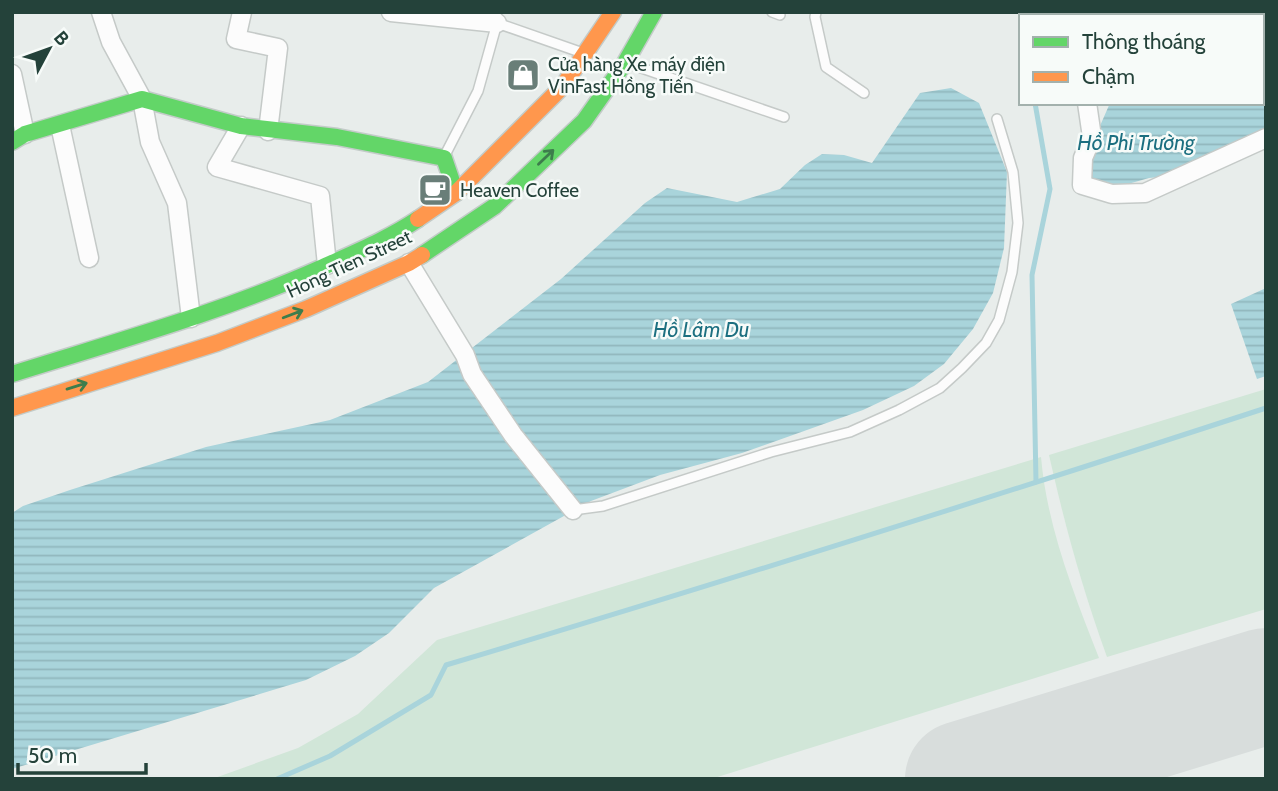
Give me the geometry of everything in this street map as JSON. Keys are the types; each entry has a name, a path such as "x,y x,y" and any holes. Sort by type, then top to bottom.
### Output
{"main road":[{"name":"Hong Tien Street","path":"12,374 235,303 393,236 456,193 563,86 613,12"},
{"name":"Hong Tien Street","path":"12,408 216,343 306,309 409,263 495,206 584,121 625,63 654,12"},
{"path":"19,138 142,99 241,126 337,137 444,158 456,193"}],"street":[{"path":"101,12 111,41 142,99 150,142 177,203 191,318"},
{"path":"242,12 236,38 278,48 268,131"},
{"path":"391,12 496,18"},
{"path":"12,74 19,138"},
{"path":"1087,105 1092,137 1083,158 1082,185 1112,194 1145,193 1266,138"},
{"path":"60,125 89,258"},
{"path":"241,126 217,167 320,197 327,265"},
{"path":"409,263 465,355 472,374 513,435 573,510"}],"lane":[{"path":"816,12 826,67 864,93"},
{"path":"444,158 478,91 496,18 585,54"},
{"path":"625,63 784,117"},
{"path":"573,510 603,506 771,452 850,432 940,388 962,368 986,342 999,320 1013,272 1018,223 1013,172 997,119"}],"green space":[{"path":"1266,389 1266,609 1107,657 1075,557 1049,455"},
{"path":"1041,457 1055,534 1099,658 711,779 212,779 298,748 358,714 437,640"}],"water":[{"name":"Hồ Phi Trường","path":"1266,12 1266,136 1169,176 1149,178 1114,188 1089,183 1086,158 1109,105 1264,105 1264,14 1151,14"},
{"name":"Hồ Lâm Du","path":"951,88 979,103 1007,172 1004,248 993,293 973,329 944,364 914,386 863,410 742,453 660,475 591,501 434,588 389,633 355,656 306,680 12,769 12,513 23,506 70,490 206,447 330,420 428,382 561,279 645,203 667,188 737,202 780,189 805,165 822,154 844,155 872,163 920,93"},
{"path":"1266,288 1266,376 1257,379 1231,304"}],"waterway":[{"path":"1035,105 1050,189 1032,275 1036,482"},
{"path":"277,779 330,756 431,695 446,665 856,539 1266,408"}],"runway":[{"path":"963,779 1266,686"}],"traffic: fast":[{"path":"422,255 495,206 584,121 625,63 654,12"},
{"path":"12,142 25,134 142,99 241,126 337,137 444,158 456,193"},
{"path":"12,374 247,298 360,250 418,219"}],"traffic: slow":[{"path":"418,219 456,193 563,86 613,12"},
{"path":"12,408 217,343 306,309 422,255"}],"place":[{"name":"Cửa hàng Xe máy điện VinFast Hồng Tiến","path":"523,75"},
{"name":"Heaven Coffee","path":"435,190"}]}
